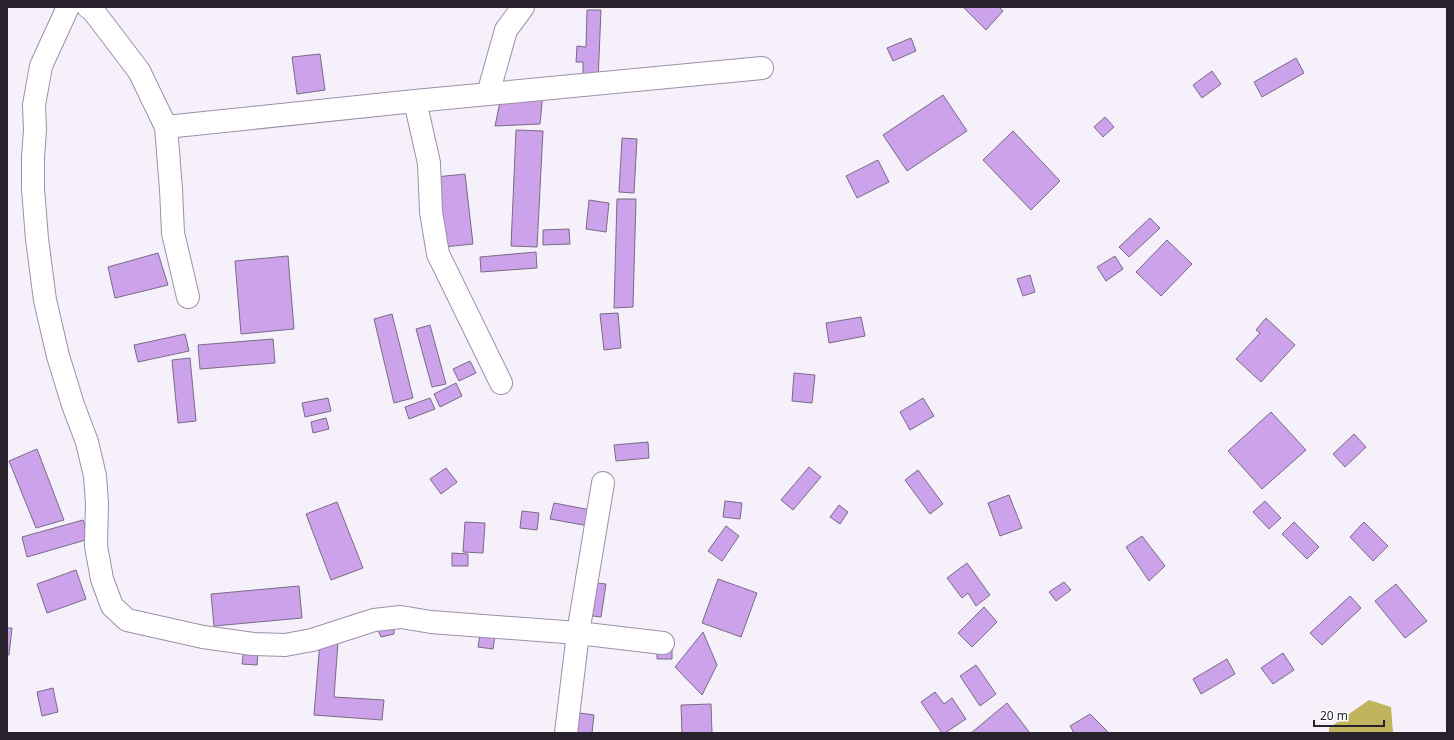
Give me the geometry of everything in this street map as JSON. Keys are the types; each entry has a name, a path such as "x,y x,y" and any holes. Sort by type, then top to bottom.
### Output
{"street":[{"path":"68,7 41,66 34,105 35,130 33,189 44,300 58,356 73,406 87,442 95,476 97,503 96,546 102,580 112,606 127,620 203,637 253,644 285,645 312,640 374,620 401,617 431,622 578,633 663,643"},
{"path":"90,7 139,70 166,127 173,233 188,297"},
{"path":"488,94 506,30 523,7"},
{"path":"166,127 415,101 762,68"},
{"path":"415,101 429,163 431,212 438,254 500,383"},
{"path":"566,733 578,633 603,482"}],"shaded area":[{"path":"1369,700 1391,707 1393,733 1329,733 1329,728"}],"building":[{"path":"963,7 999,7 1003,11 986,30"},
{"path":"587,10 601,10 598,81 583,80 583,62 576,62 577,46 586,47"},
{"path":"911,38 916,51 893,61 887,48"},
{"path":"320,54 325,90 297,94 292,57"},
{"path":"1296,58 1304,73 1262,97 1254,82"},
{"path":"1212,71 1221,84 1202,98 1193,85"},
{"path":"543,93 540,124 495,126 501,97"},
{"path":"943,95 967,131 907,171 883,135"},
{"path":"1105,117 1114,127 1103,137 1094,127"},
{"path":"516,130 543,131 537,247 511,246"},
{"path":"1013,131 1060,181 1031,210 983,160"},
{"path":"622,138 637,139 634,193 619,192"},
{"path":"878,160 889,182 857,198 846,176"},
{"path":"465,174 473,244 444,247 436,177"},
{"path":"617,199 636,199 633,307 614,308"},
{"path":"589,200 609,203 606,232 586,229"},
{"path":"1150,218 1160,228 1129,257 1119,247"},
{"path":"569,229 570,244 543,245 543,230"},
{"path":"1167,240 1192,264 1161,296 1136,272"},
{"path":"536,252 537,268 481,272 480,257"},
{"path":"158,253 168,285 115,298 108,267"},
{"path":"288,256 294,329 241,334 235,261"},
{"path":"1115,256 1123,269 1106,281 1097,267"},
{"path":"1030,275 1035,292 1023,296 1017,279"},
{"path":"618,313 621,348 604,350 600,314"},
{"path":"392,314 413,398 394,403 374,319"},
{"path":"861,317 865,336 829,343 826,323"},
{"path":"1266,318 1295,345 1261,382 1236,359 1260,333 1256,330"},
{"path":"430,325 446,384 432,387 416,329"},
{"path":"185,334 189,351 138,362 134,345"},
{"path":"273,339 275,363 200,369 198,345"},
{"path":"190,358 196,421 178,423 172,360"},
{"path":"470,361 476,373 459,381 453,369"},
{"path":"794,373 815,375 812,403 792,401"},
{"path":"456,383 462,396 440,407 434,394"},
{"path":"328,398 331,411 305,417 302,403"},
{"path":"430,398 435,409 409,419 405,407"},
{"path":"923,398 934,416 910,430 900,412"},
{"path":"1271,412 1306,450 1262,489 1228,451"},
{"path":"326,418 329,429 313,433 311,422"},
{"path":"1354,434 1366,447 1345,467 1333,454"},
{"path":"648,442 649,458 616,461 614,445"},
{"path":"37,449 64,520 36,528 9,461"},
{"path":"809,467 821,477 793,510 781,500"},
{"path":"446,468 457,482 441,494 430,479"},
{"path":"918,470 943,504 930,514 905,480"},
{"path":"1009,495 1022,528 1000,536 988,503"},
{"path":"725,501 742,503 740,519 723,517"},
{"path":"1265,501 1281,518 1269,529 1253,512"},
{"path":"337,502 363,568 331,580 306,514"},
{"path":"554,503 591,510 589,526 550,519"},
{"path":"839,505 848,512 840,524 830,517"},
{"path":"522,511 539,513 537,530 520,528"},
{"path":"83,520 89,539 27,557 22,537"},
{"path":"465,522 485,523 483,553 463,552"},
{"path":"1294,522 1319,547 1307,559 1282,534"},
{"path":"1364,522 1388,546 1373,561 1350,537"},
{"path":"726,526 739,536 722,561 708,551"},
{"path":"1142,536 1165,566 1149,581 1126,547"},
{"path":"452,553 468,554 468,566 452,566"},
{"path":"967,563 990,595 976,606 968,593 962,598 947,578"},
{"path":"76,570 86,599 47,613 37,584"},
{"path":"718,579 757,593 741,637 702,623"},
{"path":"588,582 606,584 601,617 584,615"},
{"path":"1064,582 1071,590 1056,601 1049,592"},
{"path":"1396,584 1427,621 1405,638 1375,601"},
{"path":"299,586 302,618 214,626 211,594"},
{"path":"1350,596 1361,608 1322,645 1310,633"},
{"path":"984,607 997,622 972,647 958,633"},
{"path":"394,626 394,634 381,637 378,630"},
{"path":"7,628 12,628 9,655 7,655"},
{"path":"481,628 496,629 493,649 478,647"},
{"path":"703,632 717,665 702,695 675,667"},
{"path":"320,641 338,642 334,697 384,700 382,720 314,715"},
{"path":"657,645 672,645 672,659 657,659"},
{"path":"244,649 258,651 257,665 242,664"},
{"path":"1283,653 1294,670 1273,684 1261,668"},
{"path":"1227,659 1235,674 1201,694 1193,679"},
{"path":"976,665 996,694 980,706 960,676"},
{"path":"53,688 58,712 42,716 37,692"},
{"path":"935,692 944,704 952,698 966,719 945,733 942,733 921,702"},
{"path":"1007,703 1030,733 971,733"},
{"path":"711,704 712,733 682,733 681,705"},
{"path":"573,712 594,715 592,733 570,733"},
{"path":"1090,714 1109,733 1074,733 1070,726"}]}
